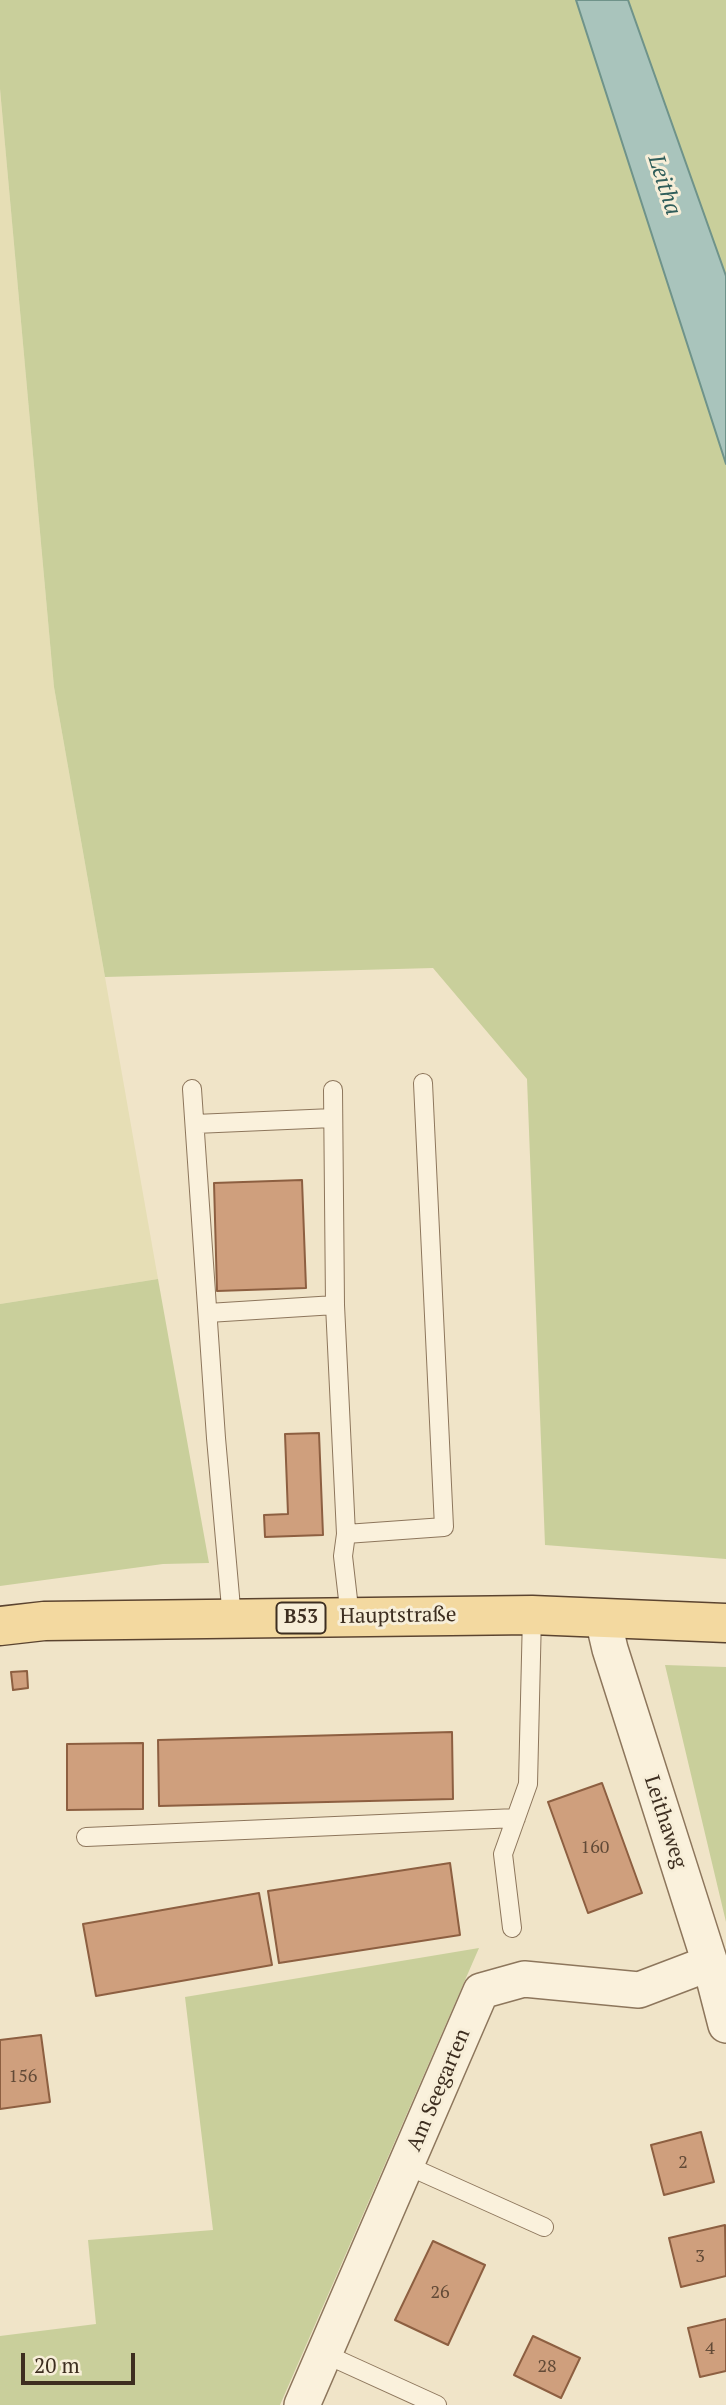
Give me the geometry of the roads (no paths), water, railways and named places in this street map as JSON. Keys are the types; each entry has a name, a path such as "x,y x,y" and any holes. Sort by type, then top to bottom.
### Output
{"main road":[{"name":"Hauptstraße","path":"0,1626 44,1621 532,1615 719,1623"}],"street":[{"name":"Leithaweg","path":"603,1619 614,1662 710,1963 726,2025"},
{"name":"Am Seegarten","path":"302,2405 481,1992 524,1979 639,1990 710,1963"}],"lane":[{"path":"346,1534 444,1527 423,1083"},
{"path":"192,1089 232,1619"},
{"path":"333,1090 335,1305 346,1534 343,1556 350,1617"},
{"path":"194,1124 333,1118"},
{"path":"208,1313 335,1305"},
{"path":"512,1927 503,1854 528,1784 532,1615"},
{"path":"86,1837 516,1818"},
{"path":"406,2165 544,2227"},
{"path":"325,2354 437,2405"}],"water":[{"name":"Leitha","path":"576,0 628,0 726,276 726,464"}]}
